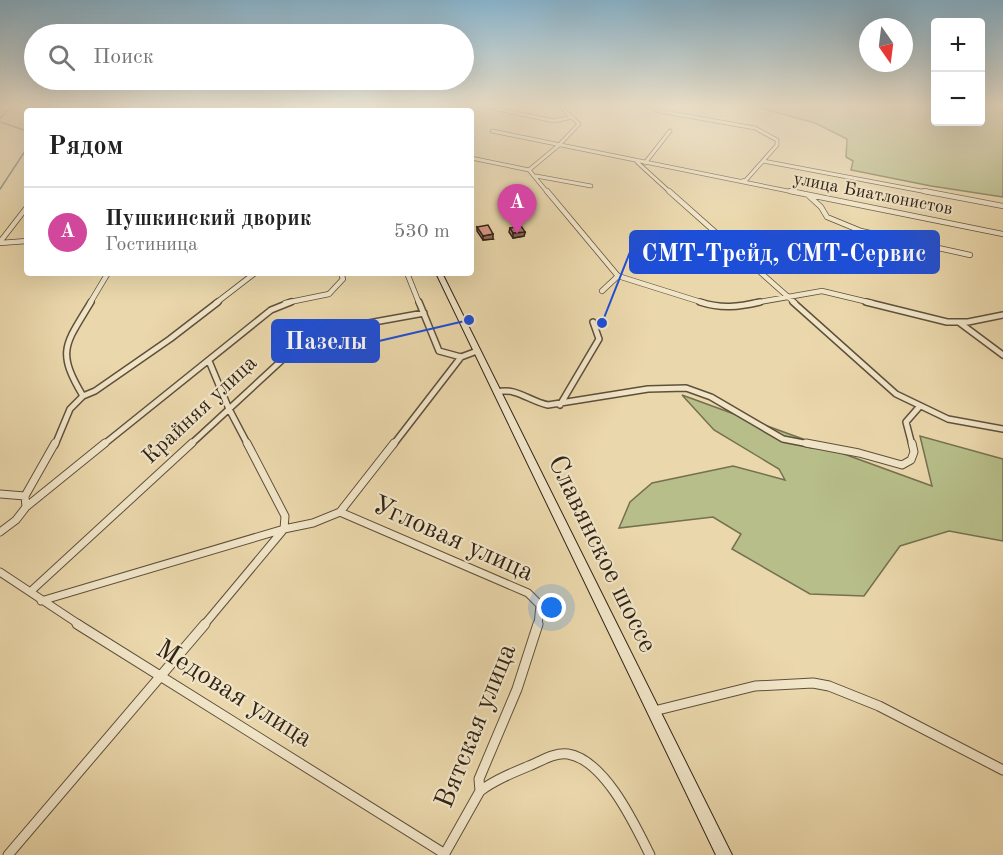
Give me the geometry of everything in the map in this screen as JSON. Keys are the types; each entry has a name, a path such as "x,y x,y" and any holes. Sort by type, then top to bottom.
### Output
{"main road":[{"name":"Славянское шоссе","path":"440,276 724,855"}],"street":[{"name":"улица Биатлонистов","path":"554,145 807,194 1003,236"},
{"path":"645,163 659,145"},
{"path":"740,182 746,180 776,145"},
{"path":"529,170 559,146"},
{"path":"474,159 529,170 618,276 725,309 822,291 959,323 1003,355"},
{"path":"636,161 896,394 948,419 1003,429"},
{"path":"763,161 1003,206"},
{"path":"535,175 591,186"},
{"path":"807,194 821,207 827,217 861,231 970,255"},
{"path":"0,243 8,230 24,214"},
{"path":"0,231 8,230"},
{"path":"0,243 24,241"},
{"path":"83,396 70,373 65,353 76,326 106,276"},
{"path":"26,507 25,496 55,444 70,409 83,396 95,391 170,339 251,276"},
{"path":"0,532 16,520 26,507 276,307 328,295 339,287 342,276"},
{"path":"408,276 439,351 461,357"},
{"path":"602,291 618,276"},
{"name":"Крайняя улица","path":"30,591 300,342 312,334 424,314"},
{"path":"959,323 1003,315"},
{"path":"560,405 599,339 593,322"},
{"path":"41,601 284,529 313,523 340,512 461,357 477,351"},
{"path":"8,855 162,676 284,529 285,516 229,408 209,361"},
{"path":"497,392 509,389 538,403 560,405 648,389 686,388 711,397 783,439 859,453 902,465 911,460 914,452 906,422 920,406"},
{"path":"0,494 25,496"},
{"name":"Угловая улица","path":"340,512 501,583 526,591 535,598 542,611"},
{"name":"Медовая улица","path":"0,572 30,591 41,601 444,854"},
{"name":"Вятская улица","path":"444,854 480,791 479,779 533,646 542,611"},
{"path":"654,711 755,686 813,683 850,693 879,706 1003,770"},
{"path":"480,791 493,781 556,754 570,754 584,760 598,772 650,855"}],"green space":[{"path":"847,145 1003,145 1003,197 851,170 853,161 846,157"},
{"path":"682,395 932,486 920,436 1003,459 1003,541 949,531 900,546 864,596 810,594 732,549 741,534 713,517 619,528 630,502 652,483 733,466 785,480 779,469 714,430"}],"building":[{"path":"488,225 493,234 483,236 477,227"},
{"path":"521,226 525,232 513,233 510,228"},
{"path":"603,318 607,322 600,325 598,319"}],"waterway":[{"path":"0,189 24,153"}],"place":[{"name":"Пушкинский дворик","path":"517,234"},
{"name":"Пазелы","path":"469,320"},
{"name":"СМТ-Трейд, СМТ-Сервис","path":"602,323"}]}
